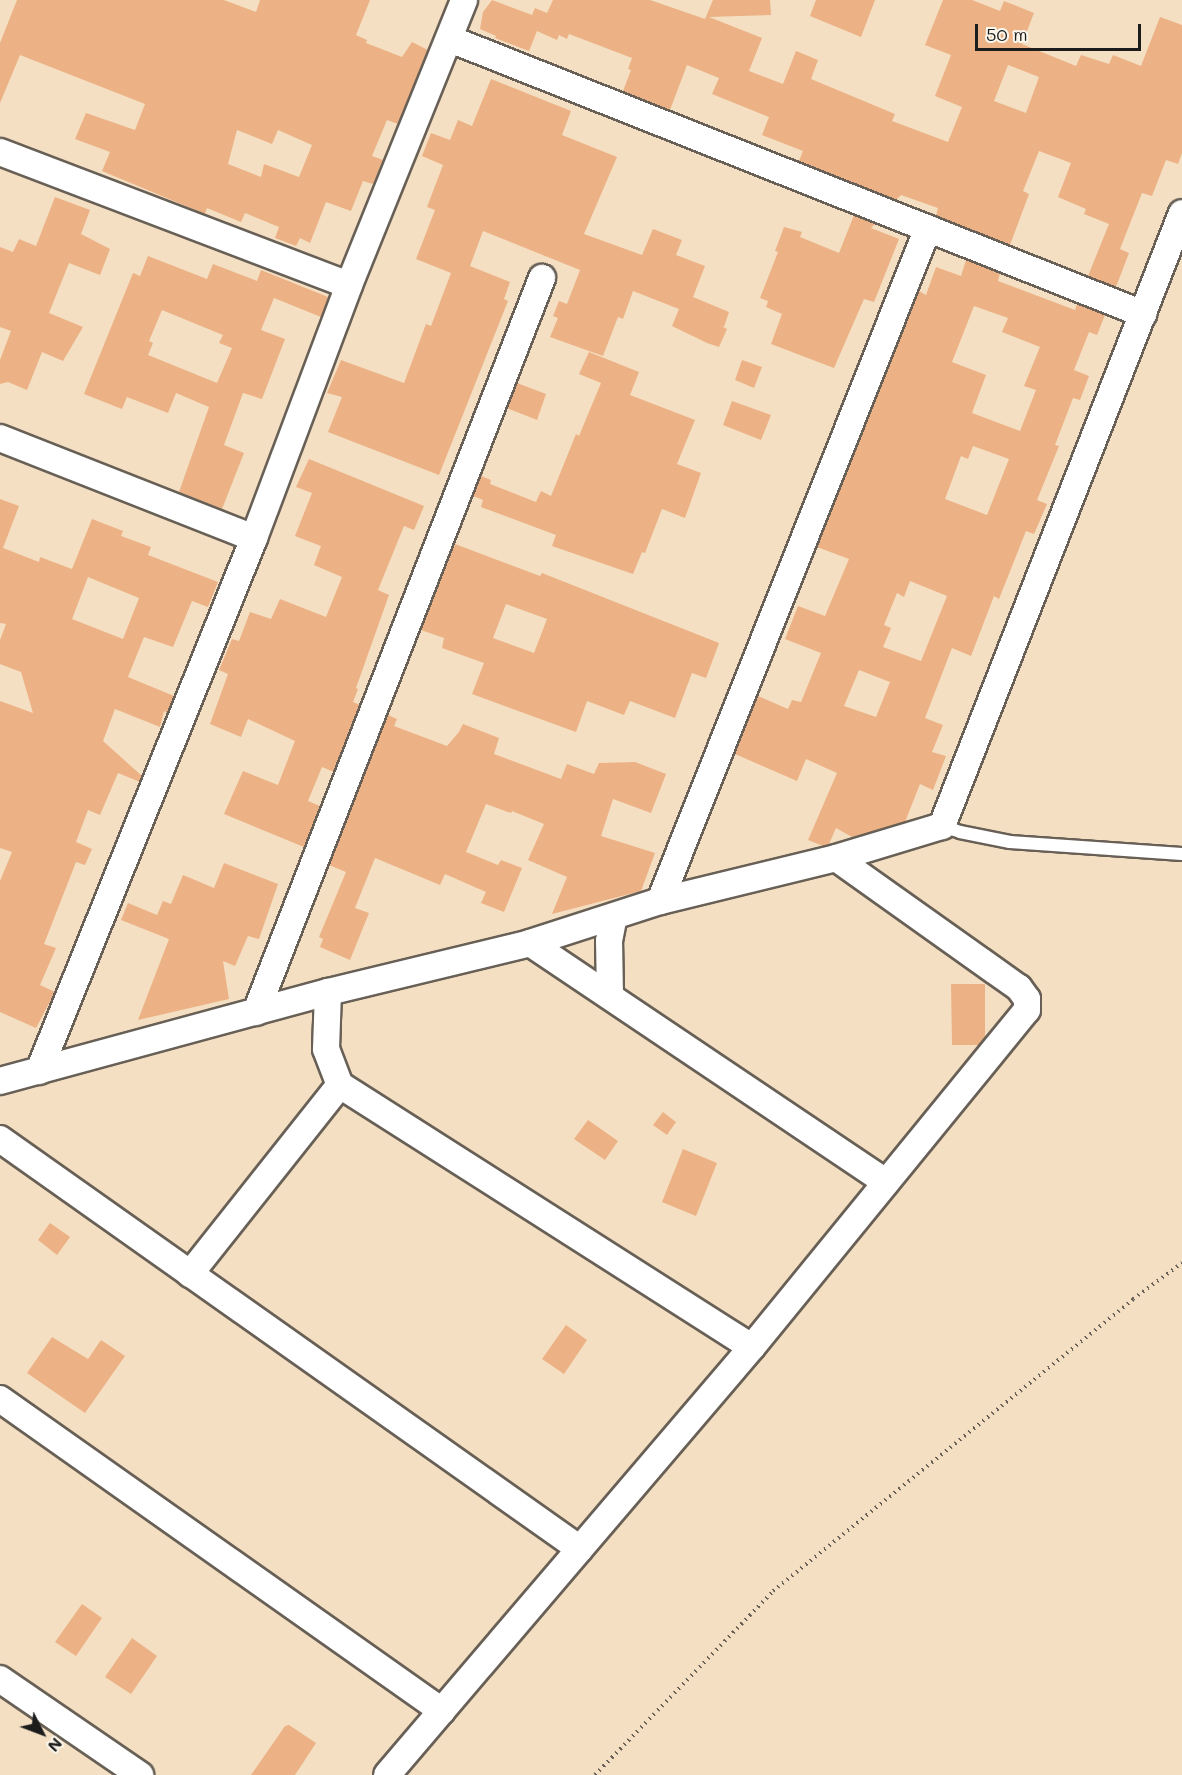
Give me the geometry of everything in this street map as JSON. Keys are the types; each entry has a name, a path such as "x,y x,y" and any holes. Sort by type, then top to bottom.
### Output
{"street":[{"path":"39,1071 254,538 349,285 450,39 460,1"},
{"path":"450,39 1143,314"},
{"path":"0,152 349,285"},
{"path":"0,1081 328,992 530,943 660,901 836,858 942,826 1182,213"},
{"path":"660,901 928,228"},
{"path":"256,1012 542,278"},
{"path":"0,438 254,538"},
{"path":"387,1775 752,1347 1027,1010 1027,999 1019,988 836,858"},
{"path":"610,996 609,941 614,916"},
{"path":"530,943 886,1182"},
{"path":"328,992 326,1049 340,1085 752,1347"},
{"path":"190,1274 340,1085"},
{"path":"0,1138 580,1549"},
{"path":"0,1399 442,1711"},
{"path":"0,1679 141,1775"}],"lane":[{"path":"942,826 1010,842 1182,854"}],"path":[{"path":"595,1775 773,1591 1133,1299 1182,1263"}],"building":[{"path":"17,0 224,0 256,12 260,0 370,0 356,35 367,40 366,43 402,57 412,42 428,50 398,124 387,120 372,156 383,160 373,184 363,181 351,211 326,202 310,243 300,238 296,246 275,238 279,227 245,213 241,222 207,208 205,214 102,171 110,152 75,139 86,113 135,130 145,104 20,55 0,103 0,43","holes":["237,130 272,144 278,130 312,145 299,177 264,164 261,177 228,164"]},
{"path":"492,0 532,15 535,8 547,13 553,0 650,0 705,19 713,0 770,0 771,15 709,17 762,38 749,71 783,84 796,51 818,60 811,79 895,114 892,121 948,142 962,107 935,96 951,55 925,45 943,0 972,0 1000,11 1004,1 1034,13 1022,44 1076,66 1081,55 1109,64 1113,55 1141,66 1160,17 1182,25 1182,153 1178,164 1166,160 1152,196 1142,193 1120,249 1129,253 1116,287 1088,276 1109,224 1084,214 1086,209 1058,197 1071,163 1039,151 1023,191 1029,194 1010,245 936,216 938,208 901,195 896,200 799,161 803,151 762,135 769,117 712,94 719,78 687,65 670,110 623,91 631,70 628,69 632,58 569,34 567,39 559,35 557,40 537,31 529,51 495,38 496,36 480,29 483,12","holes":["1008,65 1039,77 1026,113 994,101"]},
{"path":"816,0 875,0 861,37 810,16"},
{"path":"491,79 571,111 562,135 617,157 584,234 642,255 653,229 682,240 676,255 705,266 693,297 729,312 724,327 719,325 727,329 719,347 707,343 672,326 679,309 633,291 623,319 618,317 603,356 550,337 558,318 553,316 559,301 567,304 580,270 483,231 470,266 510,282 504,299 508,301 439,475 328,432 342,397 327,393 341,360 404,383 426,324 431,326 451,273 416,259 435,210 427,207 443,165 422,156 431,133 450,140 458,120 472,126"},
{"path":"55,197 90,210 81,234 110,249 100,275 69,263 49,313 83,327 63,361 42,352 27,390 8,382 0,384 0,360 11,331 0,327 0,247 13,252 19,239 36,246"},
{"path":"854,215 875,224 871,228 899,239 874,302 864,299 834,368 771,344 782,314 766,307 768,301 760,298 778,252 775,251 784,227 802,232 800,237 839,253"},
{"path":"148,256 207,279 213,264 257,281 261,270 328,297 321,317 274,298 261,330 285,339 262,399 243,393 224,445 244,453 222,509 179,492 209,407 176,393 168,413 127,397 122,409 84,394 133,273 140,276","holes":["162,310 223,335 219,343 232,348 217,383 148,355 153,343 149,341"]},
{"path":"966,260 1000,273 998,281 1075,310 1077,304 1105,315 1097,335 1089,332 1074,370 1089,376 1080,400 1073,398 1055,445 1059,446 1037,500 1047,504 1034,534 1026,531 999,599 994,596 971,656 952,648 925,718 943,725 932,752 946,756 933,790 920,784 905,822 852,837 836,828 829,844 823,846 808,840 837,773 806,759 797,781 735,754 758,696 788,709 792,700 801,702 821,653 785,639 798,606 825,616 849,559 817,547 919,291 926,295 936,267 961,276","holes":["974,306 1008,318 1002,332 1040,347 1024,386 1036,390 1020,431 972,413 986,375 952,362","973,446 1009,459 987,515 945,499 961,456 968,459","910,581 947,596 921,661 883,647 891,628 884,625 897,593 904,597","859,670 890,682 876,717 844,706"]},
{"path":"589,352 639,372 630,395 695,420 677,464 701,473 685,518 662,509 645,553 642,552 633,574 552,546 556,535 481,507 483,500 473,496 481,476 491,480 490,484 536,502 541,491 551,496 576,434 579,436 601,383 579,374"},
{"path":"742,360 762,367 754,388 735,380"},
{"path":"517,383 546,394 537,420 507,408"},
{"path":"732,401 771,415 761,440 723,425"},
{"path":"309,459 424,506 414,530 404,526 378,590 389,595 356,688 358,689 353,702 360,705 334,772 322,767 308,801 320,806 304,847 224,814 243,771 278,785 295,741 248,719 241,737 210,724 228,674 219,670 232,639 239,641 250,612 271,619 280,599 326,617 342,577 314,565 321,546 295,536 312,493 296,487"},
{"path":"0,499 19,506 3,548 39,562 40,557 72,569 92,519 123,531 121,536 151,547 148,555 218,582 208,607 192,601 173,647 144,637 128,677 174,696 167,713 164,711 160,727 115,709 103,741 142,776 140,782 118,773 100,815 88,810 76,842 92,849 85,865 76,862 44,944 56,948 40,985 55,992 36,1028 0,1012 0,881 12,852 0,848 0,701 33,713 21,672 0,664 0,640 6,624 0,623","holes":["88,577 139,598 123,639 72,619"]},
{"path":"455,544 540,576 542,573 719,643 706,678 692,673 675,718 630,701 624,715 587,701 576,732 472,694 484,663 442,648 444,638 421,630","holes":["506,604 547,619 534,653 493,638"]},
{"path":"388,715 397,719 394,726 447,746 463,724 499,738 494,754 561,779 567,764 594,774 599,763 635,762 666,774 651,813 613,799 601,836 655,853 641,891 552,914 567,877 528,860 544,824 512,811 511,813 486,804 466,852 498,865 501,860 522,868 504,912 481,903 486,892 445,874 440,885 375,858 355,908 369,913 350,960 320,947 323,939 319,937 346,872 329,865"},
{"path":"224,863 278,884 259,939 248,936 235,966 223,961 229,999 138,1020 169,939 121,920 128,903 157,915 163,901 171,904 183,875 214,888"},
{"path":"951,984 985,984 985,1038 979,1045 952,1045"},
{"path":"663,1112 676,1122 667,1135 653,1125"},
{"path":"588,1120 618,1141 605,1160 574,1139"},
{"path":"683,1149 717,1163 696,1216 662,1202"},
{"path":"50,1223 70,1237 57,1255 38,1240"},
{"path":"566,1325 587,1340 564,1374 542,1359"},
{"path":"52,1337 88,1359 101,1340 125,1356 85,1413 27,1373"},
{"path":"82,1604 102,1618 76,1656 55,1642"},
{"path":"132,1638 157,1656 131,1694 105,1677"},
{"path":"289,1725 316,1743 295,1775 251,1775 285,1726"}]}
